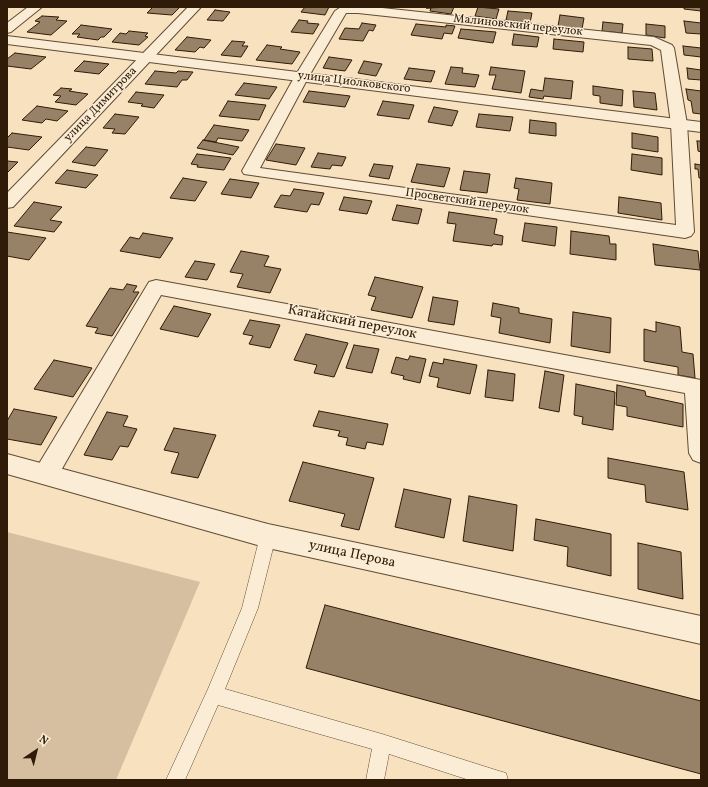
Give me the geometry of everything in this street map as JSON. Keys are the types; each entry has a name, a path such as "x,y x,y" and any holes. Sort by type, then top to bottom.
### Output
{"street":[{"path":"8,38 36,7"},
{"name":"улица Димитрова","path":"7,203 195,7"},
{"name":"Малиновский переулок","path":"302,76 341,11 347,9 358,8 654,41 667,48 679,124"},
{"name":"улица Циолковского","path":"8,38 147,58 302,76 701,127"},
{"name":"Просветский переулок","path":"302,76 250,171 685,232 679,124"},
{"name":"Катайский переулок","path":"46,474 156,287 696,387 701,452"},
{"name":"улица Перова","path":"7,464 268,536 701,630"}],"lane":[{"path":"175,780 214,695 250,608 268,536"},
{"path":"214,695 382,743 500,780"},
{"path":"375,780 382,743"}],"shaded area":[{"path":"7,532 200,582 116,780 7,780"}],"building":[{"path":"153,7 180,7 172,15 147,13"},
{"path":"305,7 329,7 325,15 301,12"},
{"path":"454,7 451,14 430,11 431,8 426,8"},
{"path":"478,7 499,9 496,19 475,16"},
{"path":"684,7 701,7 701,11 684,9"},
{"path":"215,10 230,12 223,21 207,20"},
{"path":"508,11 532,13 530,23 506,20"},
{"path":"560,15 584,18 582,29 558,26"},
{"path":"42,16 59,17 56,20 67,21 51,35 27,32 40,22 35,21"},
{"path":"299,20 308,21 307,23 319,24 313,34 291,32"},
{"path":"684,21 701,23 701,34 686,33"},
{"path":"603,22 623,24 622,33 602,31"},
{"path":"362,23 376,25 373,31 369,30 363,41 339,39 345,28 359,29"},
{"path":"416,24 446,27 446,25 455,26 452,34 444,33 442,39 411,35"},
{"path":"646,24 665,26 665,38 646,35"},
{"path":"81,25 112,29 104,37 101,37 98,40 77,37 80,34 72,34"},
{"path":"461,29 496,32 493,43 458,38"},
{"path":"129,31 148,33 145,36 148,37 139,45 112,42 120,33 126,34"},
{"path":"514,34 539,37 537,47 512,45"},
{"path":"187,37 211,40 204,48 200,47 195,52 175,50"},
{"path":"554,39 584,42 583,52 553,49"},
{"path":"232,41 245,42 242,46 248,46 241,57 221,55"},
{"path":"267,45 282,47 280,49 300,52 292,64 256,60"},
{"path":"683,46 701,48 701,57 684,55"},
{"path":"628,47 652,49 653,61 628,59"},
{"path":"15,53 46,57 31,69 7,66 7,59"},
{"path":"329,57 352,60 345,71 323,68"},
{"path":"84,61 109,64 99,74 74,71"},
{"path":"364,61 382,64 376,76 358,73"},
{"path":"451,67 463,68 462,73 479,75 475,87 445,84"},
{"path":"491,67 525,71 521,93 492,89 496,75 489,75"},
{"path":"409,68 435,71 431,82 404,79"},
{"path":"687,68 701,70 701,80 688,79"},
{"path":"155,71 176,73 178,71 193,72 187,80 182,80 177,87 145,84"},
{"path":"545,78 573,81 571,99 544,96 543,99 529,97 531,89 543,91"},
{"path":"244,83 277,87 269,99 235,95"},
{"path":"593,86 623,90 622,106 600,103 600,96 593,95"},
{"path":"61,88 72,89 69,91 88,94 76,105 55,102 61,96 53,95"},
{"path":"686,89 701,91 701,114 693,113 691,101 688,100"},
{"path":"309,91 350,96 345,107 303,102"},
{"path":"633,91 655,93 657,110 634,107"},
{"path":"136,92 164,95 154,108 141,106 143,104 128,102"},
{"path":"228,101 266,105 259,120 219,116"},
{"path":"383,101 414,105 409,119 377,115"},
{"path":"37,106 68,111 57,121 46,119 42,123 22,120"},
{"path":"434,107 458,111 452,126 428,122"},
{"path":"115,114 139,117 125,134 112,133 115,129 103,128"},
{"path":"479,114 513,117 510,131 476,127"},
{"path":"530,120 556,123 556,136 529,133"},
{"path":"214,125 249,130 242,141 218,138 216,142 204,140"},
{"path":"12,133 42,137 29,150 7,147 7,138"},
{"path":"632,133 658,137 658,152 632,148"},
{"path":"203,140 239,147 233,155 197,148"},
{"path":"697,141 701,141 701,152 698,151"},
{"path":"276,144 305,148 296,165 266,160"},
{"path":"86,147 108,150 95,166 72,162"},
{"path":"318,153 346,157 342,166 332,165 330,169 311,167"},
{"path":"197,154 231,158 224,170 197,167 198,165 191,164"},
{"path":"632,154 662,158 662,175 631,170"},
{"path":"7,161 18,162 7,173"},
{"path":"374,164 393,166 389,179 369,176"},
{"path":"417,164 450,168 444,187 411,182"},
{"path":"695,164 701,165 701,178 699,178 698,169 695,169"},
{"path":"67,170 98,175 86,188 55,183"},
{"path":"464,171 490,174 487,193 460,190"},
{"path":"183,178 207,182 195,201 170,198"},
{"path":"516,178 552,183 550,204 517,200 519,189 514,188"},
{"path":"230,179 259,183 251,198 221,194"},
{"path":"294,189 324,193 319,205 311,204 307,212 274,207 281,195 290,196"},
{"path":"344,197 372,201 367,214 339,210"},
{"path":"619,197 661,203 662,220 618,213"},
{"path":"34,202 62,207 50,220 62,222 54,232 14,226"},
{"path":"397,205 422,209 418,224 392,220"},
{"path":"449,212 497,219 494,234 503,236 502,245 493,244 492,246 453,241 456,224 447,223"},
{"path":"525,223 557,227 555,246 522,241"},
{"path":"571,231 609,236 610,244 616,244 616,260 570,254"},
{"path":"7,232 46,238 29,260 7,256"},
{"path":"143,233 173,238 160,258 120,251 130,237 139,239"},
{"path":"653,244 698,251 700,270 655,265"},
{"path":"241,251 269,256 264,266 281,269 270,293 237,287 243,274 230,272"},
{"path":"195,261 215,264 207,280 185,277"},
{"path":"375,277 423,287 412,318 371,310 376,297 368,295"},
{"path":"127,284 137,286 133,292 139,292 112,336 95,333 98,328 86,326 110,288 123,290"},
{"path":"433,297 458,301 454,325 428,321"},
{"path":"493,303 519,308 519,313 552,319 550,343 499,333 501,318 491,316"},
{"path":"174,306 211,314 198,337 160,329"},
{"path":"573,312 611,318 610,353 571,346"},
{"path":"250,320 280,325 270,348 249,344 253,336 243,334"},
{"path":"656,322 680,327 682,352 693,354 695,378 678,375 678,367 644,361 644,329 656,332"},
{"path":"306,334 348,343 334,377 314,373 317,365 294,360"},
{"path":"354,345 379,349 372,373 346,368"},
{"path":"410,356 426,359 420,383 403,379 404,376 391,373 396,357 408,360"},
{"path":"444,359 477,365 470,394 437,387 439,378 429,376 433,362 443,364"},
{"path":"54,360 92,368 73,397 34,389"},
{"path":"488,370 515,374 513,401 485,397"},
{"path":"545,371 564,375 559,412 539,408"},
{"path":"576,384 615,392 613,430 582,424 583,417 574,415"},
{"path":"617,385 645,391 646,396 683,404 683,427 627,416 627,407 616,405"},
{"path":"14,409 57,417 41,445 7,439 7,421"},
{"path":"319,411 388,424 383,445 367,442 365,449 346,445 348,438 338,436 340,431 313,426"},
{"path":"107,412 128,416 123,426 137,429 128,447 120,446 112,460 84,455"},
{"path":"174,428 216,435 198,478 171,473 179,453 164,450"},
{"path":"608,458 684,472 688,510 646,502 645,485 608,478"},
{"path":"303,462 374,478 359,530 341,526 345,514 289,501"},
{"path":"404,489 451,499 444,538 395,527"},
{"path":"469,496 517,505 513,551 463,541"},
{"path":"536,519 611,534 611,576 567,566 568,547 534,540"},
{"path":"638,543 681,552 683,599 638,589"},
{"path":"325,605 701,701 701,774 306,668"}]}
